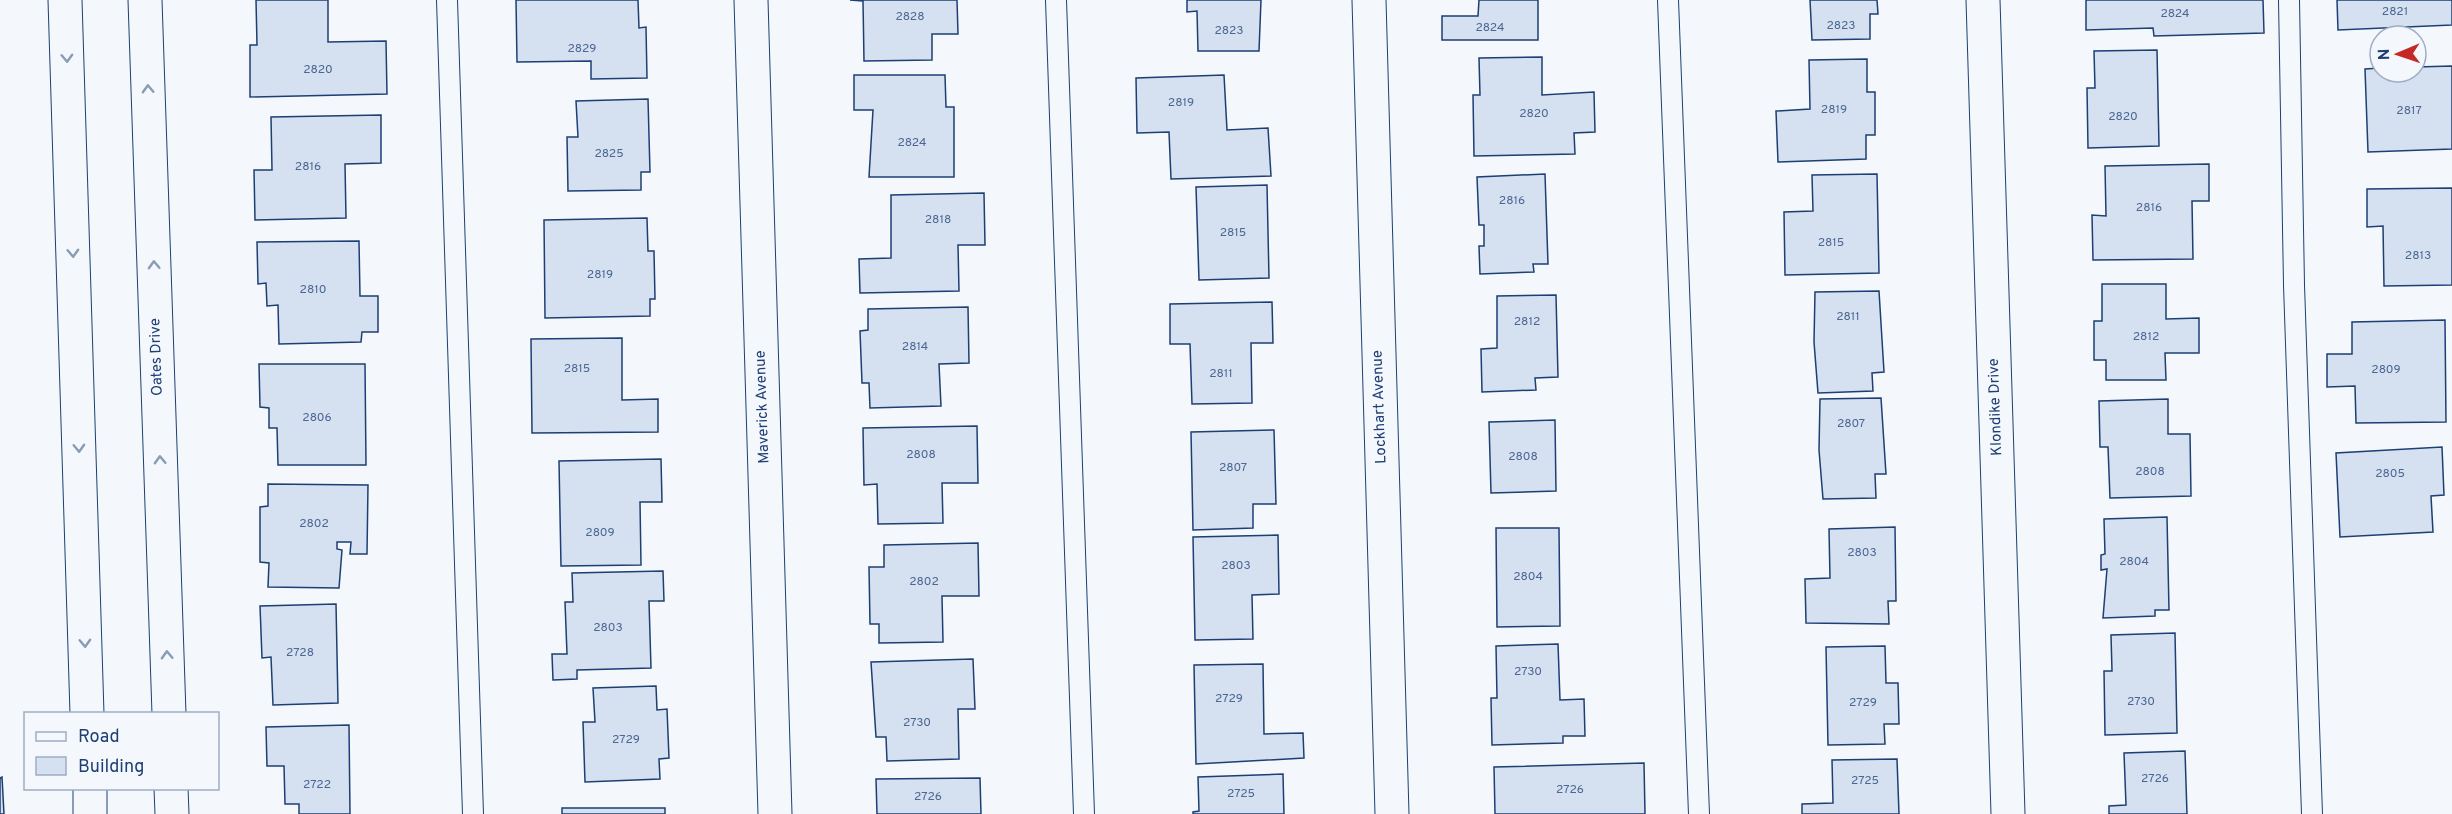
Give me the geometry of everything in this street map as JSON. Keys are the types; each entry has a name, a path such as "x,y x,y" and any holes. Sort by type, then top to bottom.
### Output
{"street":[{"path":"65,0 87,712"},
{"name":"Oates Drive","path":"145,0 169,712"},
{"name":"Maverick Avenue","path":"751,0 775,814"},
{"name":"Lockhart Avenue","path":"1369,0 1392,814"},
{"name":"Klondike Drive","path":"1983,0 2008,814"},
{"path":"90,790 90,814"},
{"path":"171,790 172,814"}],"lane":[{"path":"447,0 473,814"},
{"path":"1056,0 1084,814"},
{"path":"1668,0 1699,814"},
{"path":"2289,0 2294,285 2312,814"}],"building":[{"path":"256,0 328,0 328,42 386,41 387,94 250,97 250,45 257,45"},
{"path":"516,0 638,0 639,28 646,27 647,78 591,79 591,61 517,62"},
{"path":"850,0 957,0 958,34 932,34 932,60 864,61 863,1"},
{"path":"1187,0 1261,0 1259,51 1198,51 1197,11 1187,12"},
{"path":"1479,0 1538,0 1538,40 1442,40 1442,16 1478,16"},
{"path":"1810,0 1877,0 1878,14 1870,14 1870,39 1812,40"},
{"path":"2086,0 2263,0 2264,33 2154,36 2153,28 2086,30"},
{"path":"2337,0 2452,0 2452,25 2368,24 2368,29 2338,30"},
{"path":"2157,50 2159,146 2088,148 2087,88 2095,88 2094,51"},
{"path":"1542,57 1542,95 1594,92 1595,132 1574,133 1575,154 1474,156 1473,95 1480,95 1479,58"},
{"path":"1867,59 1867,92 1875,92 1875,135 1866,135 1866,159 1778,162 1776,111 1810,109 1809,60"},
{"path":"2452,66 2452,149 2368,152 2365,69 2368,69 2368,84 2428,84 2428,67"},
{"path":"854,75 945,75 946,107 954,107 954,177 869,177 873,110 854,110"},
{"path":"1224,75 1227,130 1268,128 1271,176 1171,179 1169,132 1137,133 1136,78"},
{"path":"648,99 650,172 641,172 641,190 568,191 567,137 578,137 576,101"},
{"path":"381,115 381,163 345,164 346,218 255,220 254,170 272,170 271,117"},
{"path":"2209,164 2209,201 2192,201 2193,259 2093,260 2092,215 2106,216 2105,166"},
{"path":"1545,174 1548,264 1533,264 1534,272 1480,274 1479,246 1484,246 1484,225 1479,225 1477,177"},
{"path":"1877,174 1879,273 1785,275 1784,212 1813,211 1812,175"},
{"path":"1267,185 1269,278 1199,280 1196,187"},
{"path":"2452,188 2452,285 2384,286 2383,226 2367,227 2367,189"},
{"path":"984,193 985,245 958,245 959,291 860,293 859,259 891,258 891,195"},
{"path":"647,218 648,251 654,251 655,299 650,299 650,316 545,318 544,220"},
{"path":"359,241 360,296 378,296 378,332 362,332 361,342 279,344 278,305 267,306 266,283 258,284 257,242"},
{"path":"2102,284 2166,284 2166,319 2199,318 2199,353 2165,353 2166,380 2106,380 2106,360 2094,360 2094,321 2102,321"},
{"path":"1879,291 1884,372 1872,373 1873,391 1818,393 1814,342 1815,292"},
{"path":"1556,295 1558,377 1535,378 1536,390 1482,392 1481,349 1497,348 1497,296"},
{"path":"1272,302 1273,343 1251,343 1252,403 1192,404 1190,344 1170,344 1170,304"},
{"path":"968,307 969,363 939,364 941,406 870,408 869,383 862,383 860,331 868,330 868,309"},
{"path":"2445,320 2446,422 2356,423 2355,386 2327,387 2327,354 2352,354 2352,322"},
{"path":"622,338 622,400 658,399 658,432 532,433 531,339"},
{"path":"259,364 365,364 366,465 278,465 277,428 269,428 269,408 260,407"},
{"path":"1881,398 1886,474 1875,474 1876,498 1823,499 1819,450 1820,399"},
{"path":"2168,399 2168,434 2190,434 2191,496 2110,498 2108,447 2100,447 2099,401"},
{"path":"1555,420 1556,491 1491,493 1489,422"},
{"path":"977,426 978,483 942,483 943,523 878,524 877,484 864,485 863,428"},
{"path":"1274,430 1276,504 1253,504 1253,528 1193,530 1191,432"},
{"path":"2442,447 2444,495 2431,496 2433,532 2340,537 2336,453"},
{"path":"661,459 662,502 640,502 641,565 561,566 559,461"},
{"path":"268,484 368,485 367,554 350,554 351,542 337,542 337,549 342,550 339,588 268,587 269,563 260,562 260,507 268,506"},
{"path":"2167,517 2169,610 2155,610 2155,616 2103,618 2107,569 2101,570 2101,555 2105,554 2104,519"},
{"path":"1895,527 1896,601 1888,601 1889,624 1806,623 1805,579 1830,578 1829,529"},
{"path":"1496,528 1559,528 1560,626 1497,627"},
{"path":"1278,535 1279,594 1252,595 1253,639 1195,640 1193,537"},
{"path":"978,543 979,596 942,596 943,642 879,643 879,624 870,624 869,567 884,567 884,545"},
{"path":"663,571 664,601 649,601 651,668 577,670 577,679 553,680 552,654 567,654 565,602 573,602 572,573"},
{"path":"336,604 338,703 273,705 271,657 262,658 260,606"},
{"path":"2175,633 2177,733 2105,735 2104,671 2112,671 2111,635"},
{"path":"1558,644 1560,700 1584,699 1585,736 1563,736 1563,743 1492,745 1491,698 1497,698 1496,646"},
{"path":"1885,646 1886,683 1898,683 1899,724 1884,724 1885,744 1828,745 1826,647"},
{"path":"973,659 975,709 958,709 959,759 887,761 886,737 876,737 871,662"},
{"path":"1263,664 1264,734 1303,733 1304,758 1196,764 1194,665"},
{"path":"656,686 657,710 667,709 669,758 659,759 660,779 585,782 583,722 595,722 593,688"},
{"path":"349,725 350,814 299,814 299,804 285,804 284,766 267,766 266,727"},
{"path":"2185,751 2187,814 2109,814 2109,806 2126,805 2124,753"},
{"path":"1897,759 1899,814 1802,814 1802,804 1833,803 1832,760"},
{"path":"1644,763 1645,814 1495,814 1494,767"},
{"path":"1283,774 1284,814 1193,814 1199,811 1198,777"},
{"path":"2,777 4,814 0,814 0,778"},
{"path":"980,778 981,814 877,814 876,779"},
{"path":"562,808 665,808 665,814 562,814"}]}
